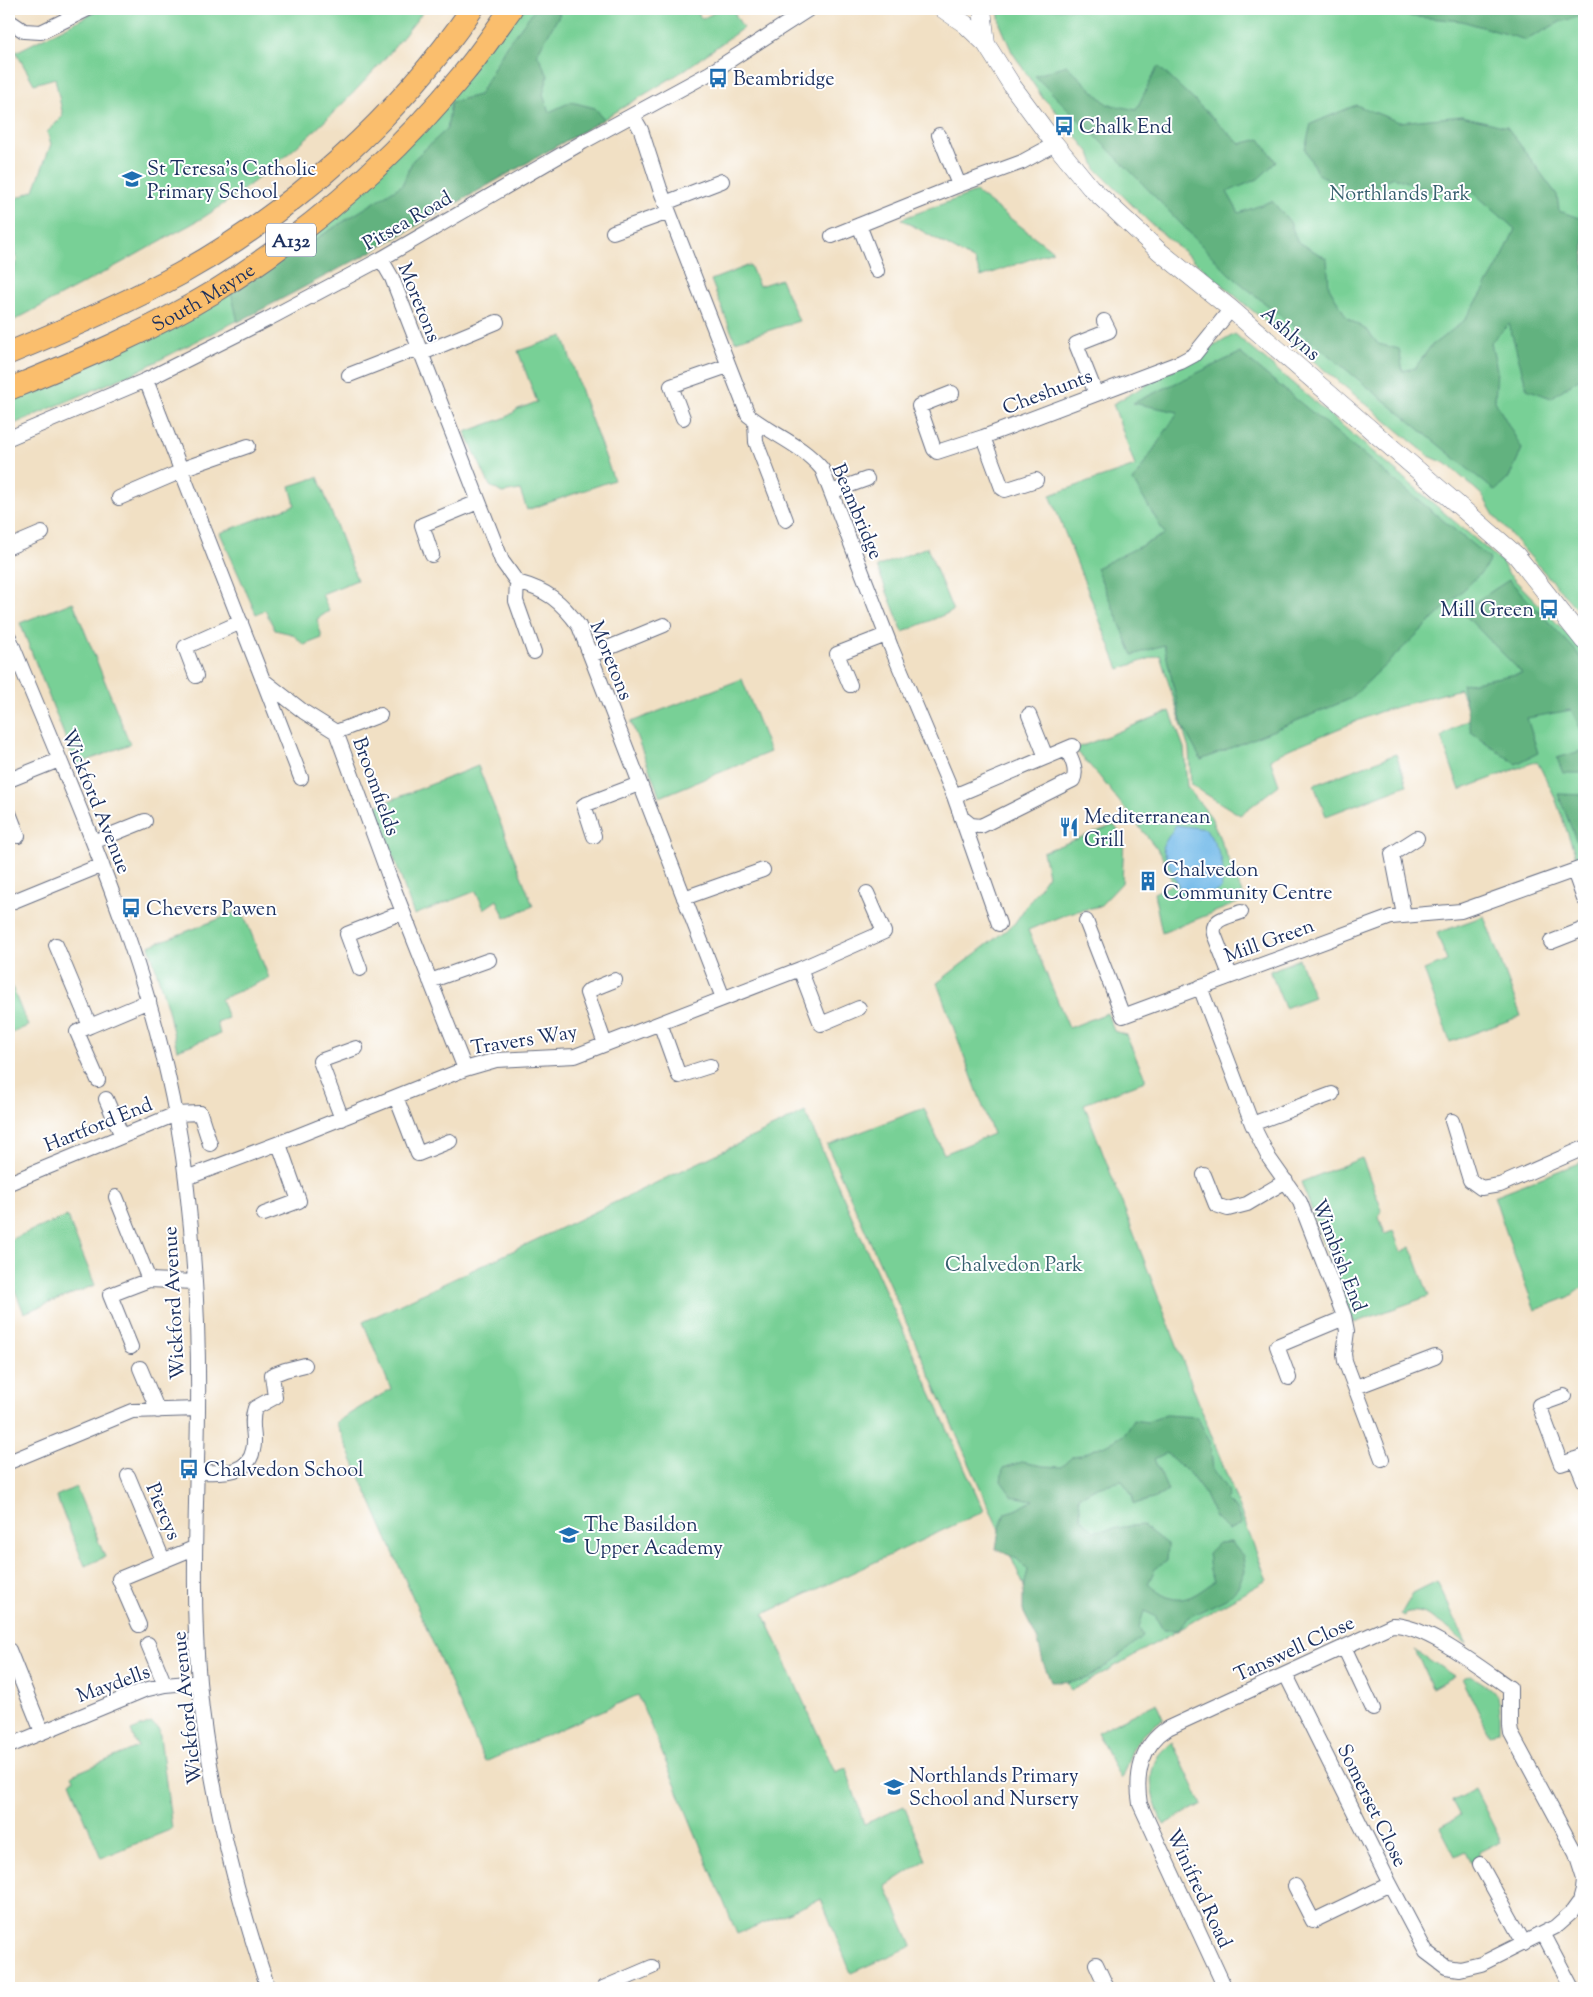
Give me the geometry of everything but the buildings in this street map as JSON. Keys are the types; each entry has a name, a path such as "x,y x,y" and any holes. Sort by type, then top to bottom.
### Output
{"main road":[{"name":"South Mayne","path":"9,353 108,311 166,281 219,250 282,206 351,149 384,115 427,67 472,9"},
{"name":"South Mayne","path":"9,389 96,352 176,313 220,288 295,237 349,194 409,135 465,72 511,9"}],"street":[{"path":"9,19 24,31 41,32 88,9"},
{"name":"Pitsea Road","path":"9,438 146,380 268,319 381,258 710,73 809,9"},
{"name":"Ashlyns","path":"942,9 966,24 986,44 1013,86 1055,144 1090,187 1159,251 1231,309 1516,556 1584,641"},
{"name":"Ashlyns","path":"982,9 986,44"},
{"name":"Beambridge","path":"632,116 641,130 667,207 748,415 764,428 791,441 812,457 822,469 886,634 954,796 999,924"},
{"path":"939,135 959,185"},
{"path":"832,236 1022,162 1055,144"},
{"path":"613,232 722,181"},
{"path":"859,225 877,271"},
{"name":"Moretons","path":"381,258 392,278 502,561 517,582 548,593 562,604 579,626 723,998"},
{"name":"Cheshunts","path":"952,393 920,406 934,449 937,452 983,437 1181,362 1194,355 1231,309"},
{"path":"1096,394 1076,344 1109,331 1104,321"},
{"path":"349,375 497,322"},
{"path":"683,418 671,386 728,366"},
{"path":"146,380 301,778"},
{"path":"755,420 756,442 786,520"},
{"path":"983,437 1002,488 1005,490 1036,480"},
{"path":"119,498 182,470 248,446"},
{"path":"831,492 867,479"},
{"path":"432,555 422,525 478,502"},
{"path":"9,546 42,533"},
{"path":"517,582 516,601 534,652"},
{"path":"196,676 185,647 241,622"},
{"path":"591,654 664,625"},
{"path":"850,685 837,654 886,634"},
{"name":"Wickford Avenue","path":"9,637 102,865 149,1001 164,1057 176,1114 186,1178 195,1282 198,1409 194,1548 199,1682 210,1763 226,1851 245,1921 268,1988"},
{"name":"Broomfields","path":"263,680 304,712 336,732 464,1069"},
{"path":"336,732 380,715"},
{"path":"1029,715 1046,757"},
{"path":"954,796 1070,747 1076,774 1073,780 981,826 971,825 961,817"},
{"path":"9,780 59,760"},
{"path":"594,836 584,805 639,784"},
{"path":"9,813 18,836"},
{"path":"93,842 145,821"},
{"path":"1404,915 1392,854 1417,838"},
{"path":"9,903 102,865"},
{"path":"1579,869 1584,899"},
{"name":"Mill Green","path":"1086,921 1123,1016 1391,916 1461,910 1579,869"},
{"path":"684,898 763,870"},
{"name":"Travers Way","path":"186,1178 279,1144 464,1069 496,1060 575,1056 800,969 884,932 867,892"},
{"path":"360,968 347,934 403,912"},
{"path":"1230,975 1212,927 1216,922 1241,912"},
{"path":"1551,942 1584,930"},
{"path":"56,945 90,1026"},
{"path":"430,981 489,960"},
{"path":"800,969 821,1024 860,1008"},
{"path":"605,1044 587,993 614,980"},
{"name":"Wimbish End","path":"1200,987 1252,1124 1269,1158 1300,1202 1344,1318 1347,1331 1344,1358 1382,1459"},
{"path":"98,1080 77,1032 149,1001"},
{"path":"660,1022 679,1076 710,1066"},
{"path":"342,1119 320,1061 356,1048"},
{"path":"1252,1124 1332,1094"},
{"path":"396,1097 418,1154 450,1141"},
{"path":"106,1099 122,1136"},
{"path":"176,1114 200,1113 210,1144"},
{"name":"Hartford End","path":"9,1183 176,1114"},
{"path":"1452,1121 1470,1180 1481,1188 1500,1185 1584,1148"},
{"path":"264,1214 299,1201 279,1144"},
{"path":"1204,1175 1216,1205 1228,1208 1247,1204 1286,1181"},
{"path":"116,1197 149,1280"},
{"path":"132,1347 110,1295 149,1280 195,1282"},
{"path":"1289,1378 1277,1346 1344,1318"},
{"path":"1356,1387 1435,1357"},
{"path":"196,1472 226,1473 238,1469 247,1462 254,1450 251,1418 255,1408 275,1397 272,1376 285,1370 305,1365"},
{"path":"140,1368 158,1411"},
{"path":"1564,1396 1539,1405 1561,1464 1580,1457 1584,1481"},
{"path":"9,1462 132,1411 198,1409"},
{"name":"Piercys","path":"128,1476 163,1560"},
{"name":"Piercys","path":"138,1625 119,1579 194,1548"},
{"name":"Tanswell Close","path":"1140,1804 1137,1788 1140,1767 1144,1754 1160,1733 1220,1703 1286,1675 1392,1625 1402,1625 1432,1637 1510,1688 1511,1733 1576,1854 1584,1879 1580,1901 1572,1912 1564,1921 1543,1933"},
{"path":"148,1644 165,1685"},
{"path":"1344,1647 1373,1709"},
{"path":"9,1650 42,1732"},
{"name":"Somerset Close","path":"1286,1675 1426,1952 1446,1967 1460,1969 1481,1964 1522,1944"},
{"name":"Maydells","path":"12,1744 144,1690 165,1685 199,1682"},
{"name":"Winifred Road","path":"1140,1804 1225,1988"},
{"path":"1480,1864 1520,1936 1522,1944 1543,1933 1572,1988"},
{"path":"1295,1886 1313,1921 1390,1884"},
{"path":"1096,1964 1107,1988"},
{"path":"603,1988 652,1967"}],"green space":[{"name":"St Teresa's Catholic Primary School","path":"101,9 425,9 379,65 328,118 274,166 245,188 196,222 9,323 9,285 17,259 9,242 9,202 34,190 51,144 47,132 63,116 55,78 34,84 16,52"},
{"path":"520,9 698,9 696,10 702,19 721,9 732,9 743,28 683,71 604,119 369,253 136,372 9,426 9,397 272,265"},
{"path":"535,9 552,9 560,14 537,53 548,76 543,94 549,112 571,102 595,108 604,119 369,253 238,322 231,292 402,185 413,160 447,129 451,102 479,95 506,46"},
{"name":"Northlands Park","path":"998,9 1584,9 1584,617 1495,517 1482,495 1447,464 1429,456 1248,307 1148,221 1096,169 1090,153 1042,97 1012,52 1000,24"},
{"path":"1388,9 1584,9 1584,15 1560,22 1526,40 1462,21 1395,15"},
{"path":"1066,65 1107,104 1136,110 1158,66 1240,144 1260,139 1276,162 1258,179 1227,192 1239,213 1272,201 1290,222 1297,241 1327,259 1329,287 1347,318 1368,331 1378,344 1399,349 1403,371 1415,368 1431,346 1463,322 1502,258 1515,229 1473,192 1428,191 1394,177 1353,196 1317,173 1305,149 1311,124 1356,105 1399,122 1462,116 1507,127 1557,195 1559,211 1579,218 1584,215 1584,375 1551,398 1527,389 1509,324 1491,342 1497,370 1495,401 1522,449 1509,478 1495,491 1228,273 1140,181 1035,76"},
{"path":"976,192 1053,251 981,277 975,261 901,219"},
{"path":"750,265 759,286 781,279 799,321 735,341 711,280"},
{"path":"1235,334 1502,562 1507,572 1583,650 1584,863 1579,865 1554,795 1537,761 1460,790 1441,737 1471,717 1460,689 1379,712 1289,749 1270,759 1279,785 1240,815 1191,785 1189,749 1160,655 1119,669 1050,495 1135,466 1113,404"},
{"path":"563,336 585,403 614,480 527,510 520,490 502,493 490,486 465,432 507,417 518,409 537,402 518,351"},
{"path":"1240,353 1490,559 1484,570 1350,699 1201,760 1182,725 1164,645 1133,655 1096,568 1165,534 1133,481 1178,412 1133,403"},
{"path":"318,477 357,580 322,594 329,611 317,619 322,638 304,645 292,634 275,630 265,610 256,614 220,533 295,505 290,486"},
{"path":"927,547 953,611 903,632 877,567"},
{"path":"1509,580 1576,651 1584,664 1584,735 1571,710 1527,718 1538,753 1516,764 1471,732 1462,684 1522,673 1461,611"},
{"path":"73,602 130,744 76,765 20,623"},
{"path":"742,679 770,752 660,797 631,722"},
{"path":"1170,711 1184,748 1187,787 1211,817 1245,900 1162,933 1154,893 1173,884 1161,854 1075,749"},
{"path":"1584,750 1584,773 1563,773 1557,758"},
{"path":"1396,754 1407,785 1326,816 1314,785"},
{"path":"478,766 533,906 505,918 497,900 484,909 476,891 414,915 376,806"},
{"path":"1558,794 1584,795 1584,860"},
{"name":"Chalvedon Park","path":"1114,825 1124,839 1122,883 1100,906 1069,913 1028,930 1069,1028 1107,1013 1114,1031 1126,1035 1145,1078 1145,1081 1084,1104 1267,1580 1071,1691 827,1145 924,1108 944,1154 993,1134 937,983 1014,924 1048,875 1043,852"},
{"path":"242,910 269,978 221,999 228,1018 217,1022 220,1034 177,1050 168,1010 149,946"},
{"path":"1484,916 1521,1016 1450,1042 1424,970 1447,961 1437,933"},
{"path":"1299,959 1314,997 1285,1008 1270,971"},
{"path":"9,980 28,1026 9,1034"},
{"name":"The Basildon Upper Academy","path":"805,1112 984,1511 764,1614 835,1772 846,1768 864,1824 904,1806 926,1860 886,1886 912,1946 851,1973 821,1899 737,1934 638,1695 485,1762 336,1422 391,1389 363,1322"},
{"path":"1362,1158 1382,1210 1379,1216 1385,1234 1393,1231 1401,1252 1411,1247 1429,1296 1354,1323 1301,1182"},
{"path":"1584,1161 1584,1286 1569,1297 1535,1310 1494,1196"},
{"path":"67,1216 95,1285 24,1313 9,1275 9,1240"},
{"path":"1166,1415 1197,1417 1210,1442 1213,1470 1229,1492 1226,1502 1235,1507 1242,1524 1228,1530 1215,1517 1204,1493 1189,1473 1166,1453 1154,1459 1168,1491 1153,1499 1134,1504 1132,1494 1122,1481 1097,1487 1079,1497 1081,1518 1093,1531 1142,1525 1168,1545 1167,1561 1155,1569 1148,1584 1158,1592 1174,1599 1189,1597 1214,1581 1210,1571 1208,1553 1218,1543 1231,1542 1243,1556 1245,1571 1237,1588 1226,1599 1187,1618 1179,1630 1163,1630 1155,1616 1144,1611 1139,1627 1143,1636 1112,1661 1093,1675 1084,1679 1068,1682 1051,1682 1043,1662 1038,1641 1023,1611 1023,1591 1028,1570 1017,1559 996,1549 999,1530 1005,1513 1018,1509 1033,1500 1012,1496 1001,1481 1003,1468 1022,1462 1061,1467 1073,1456 1081,1455 1112,1442 1125,1434 1133,1420 1147,1422"},
{"path":"76,1487 105,1557 85,1566 56,1496"},
{"path":"1437,1581 1467,1644 1430,1616 1413,1612 1406,1613 1405,1616 1401,1614 1413,1593"},
{"path":"1415,1650 1454,1676 1432,1688"},
{"path":"1470,1675 1493,1691 1498,1702 1499,1730 1490,1735 1462,1678"},
{"path":"1157,1703 1164,1719 1154,1725 1135,1744 1121,1780 1097,1732"},
{"path":"151,1723 159,1728 172,1829 101,1858 70,1782 74,1779 72,1775 138,1747 131,1731"},
{"path":"1172,1742 1202,1804 1163,1825 1151,1782 1154,1764 1158,1756"},
{"path":"1475,1789 1501,1841 1479,1852 1479,1859 1471,1863 1465,1851 1455,1856 1440,1827 1460,1816 1452,1801"}],"water":[{"path":"1176,825 1206,829 1221,858 1223,871 1221,889 1197,900 1181,892 1162,847"}],"place":[{"name":"Beambridge","path":"718,78"},
{"name":"Chalk End","path":"1064,126"},
{"name":"St Teresa's Catholic Primary School","path":"132,179"},
{"name":"Mill Green","path":"1549,609"},
{"name":"Mediterranean Grill","path":"1069,827"},
{"name":"Chalvedon Community Centre","path":"1148,881"},
{"name":"Chevers Pawen","path":"131,908"},
{"name":"Chalvedon School","path":"189,1469"},
{"name":"The Basildon Upper Academy","path":"569,1535"},
{"name":"Northlands Primary School and Nursery","path":"894,1787"}]}
